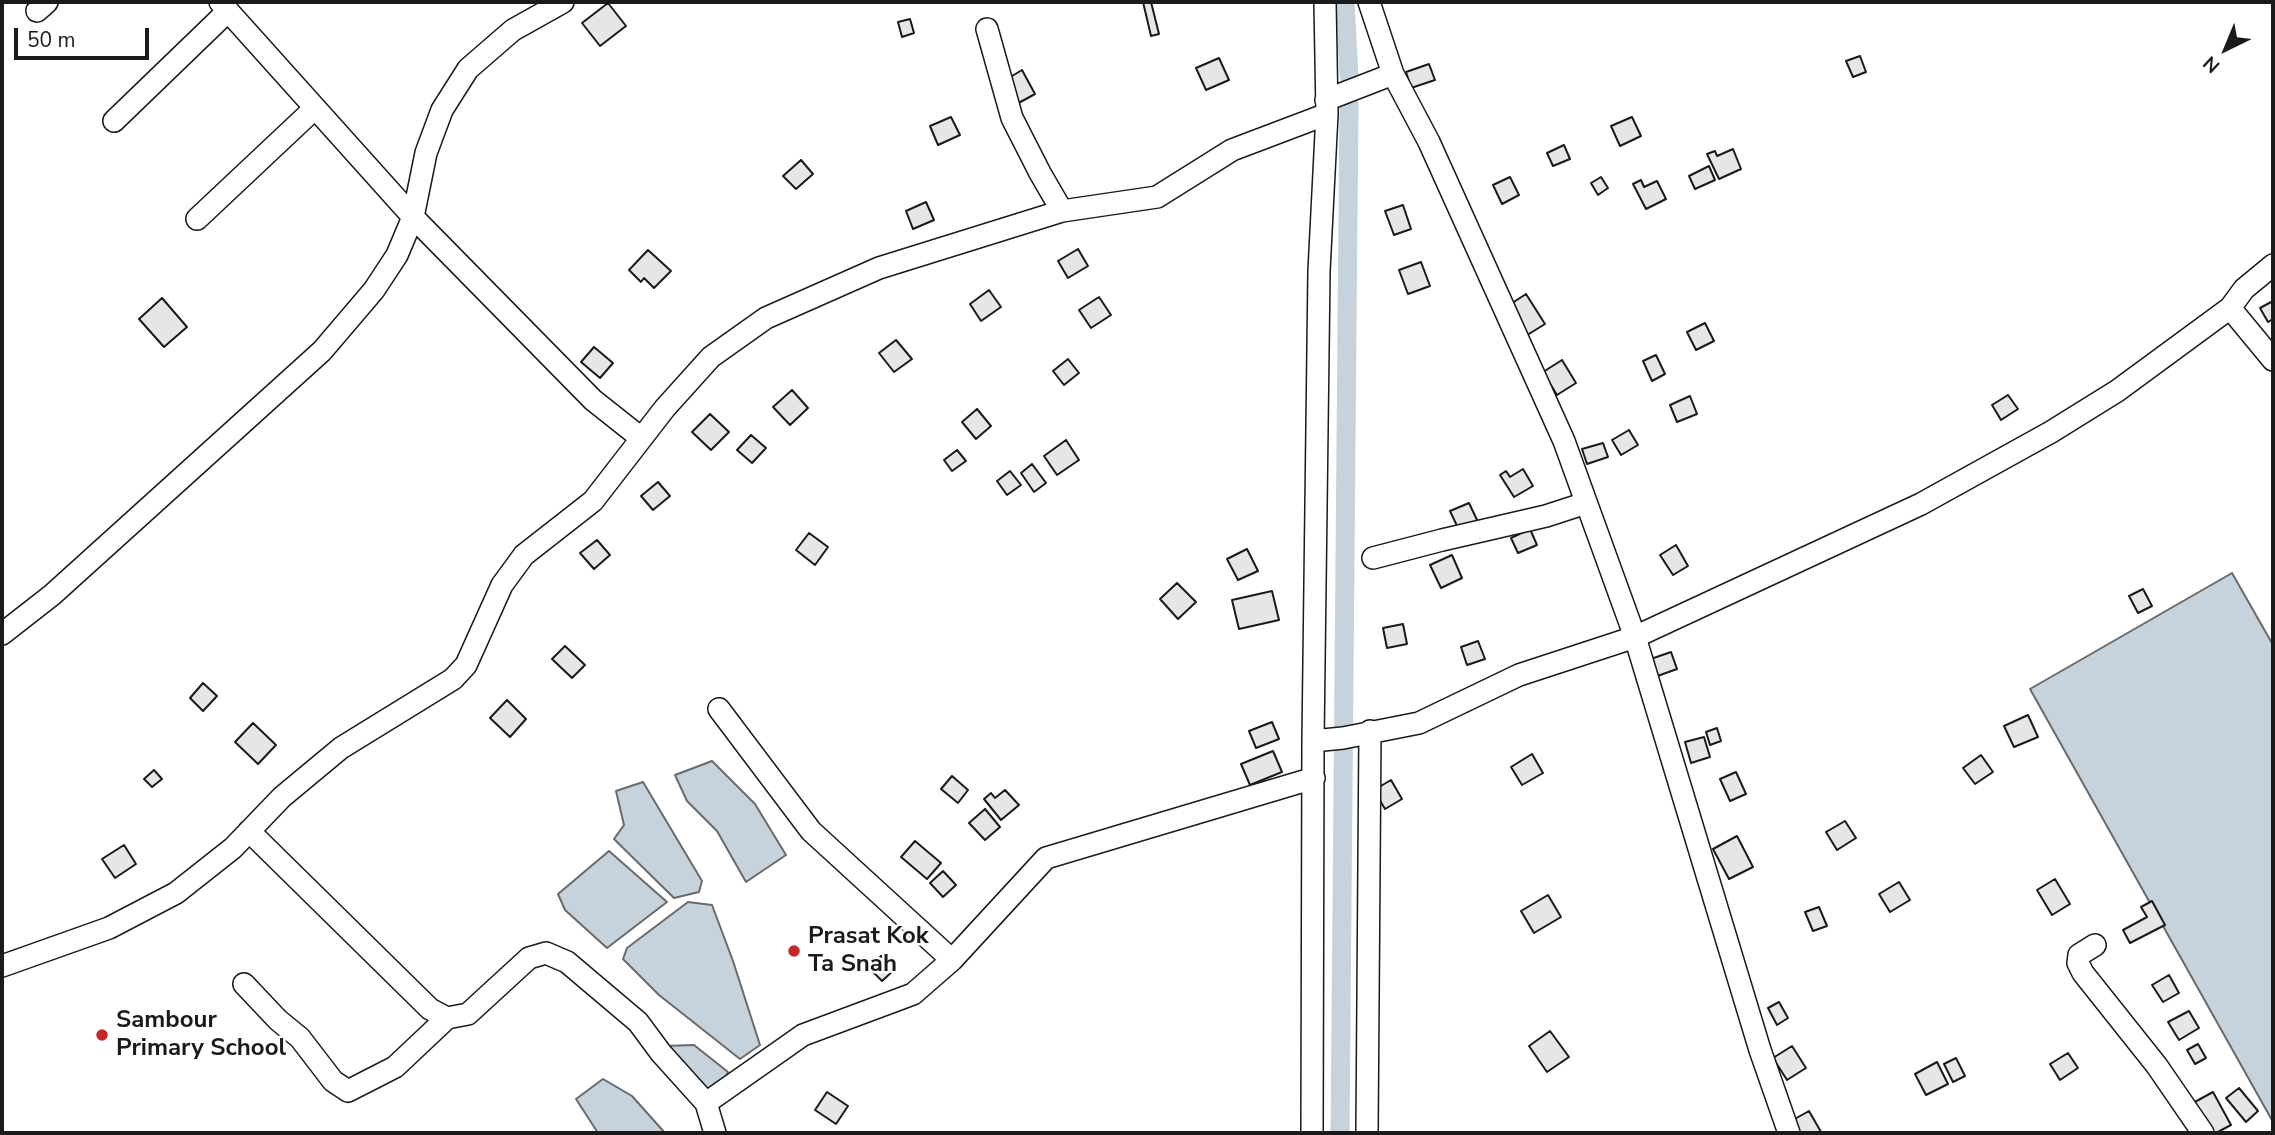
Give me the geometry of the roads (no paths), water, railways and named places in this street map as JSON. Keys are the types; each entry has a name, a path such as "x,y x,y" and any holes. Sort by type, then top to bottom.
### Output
{"street":[{"path":"2,634 72,578 322,351 374,289 397,255 413,217 426,153 442,110 468,69 513,30 563,2"},
{"path":"1312,1133 1313,741 1319,271 1327,107 1325,2"},
{"path":"1369,2 1393,74 1429,142 1563,441 1586,503 1635,637 1756,1037 1788,1133"},
{"path":"114,121 224,6 413,217 593,400 641,438"},
{"path":"987,29 1012,118 1062,211"},
{"path":"2,966 109,928 176,893 233,848 282,797 341,748 453,679 466,665 502,584 524,555 593,501 665,408 711,356 766,318 879,268 1062,211 1157,197 1232,150 1393,74"},
{"path":"197,219 314,109"},
{"path":"1313,741 1419,723 1519,675 1635,637 1921,504 2051,432 2117,391 2230,308 2244,289 2273,265"},
{"path":"2230,308 2273,360"},
{"path":"1373,558 1546,516 1586,503"},
{"path":"719,709 811,831 952,960"},
{"path":"1367,1133 1370,731"},
{"path":"706,1103 803,1035 913,994 952,960 1046,858 1314,778"},
{"path":"249,831 430,1009 447,1018"},
{"path":"2095,944 2080,955 2078,963 2083,973 2157,1066 2203,1133"},
{"path":"244,984 278,1020 300,1038 333,1081 348,1091 395,1067 447,1018 468,1014 529,958 546,953 567,962 638,1022 661,1053 706,1103 715,1133"}],"waterway":[{"path":"1345,2 1349,76"},
{"path":"1340,1133 1349,102"}],"place":[{"name":"Prasat Kok Ta Snah","path":"794,951"},
{"name":"Sambour Primary School","path":"102,1035"}]}
